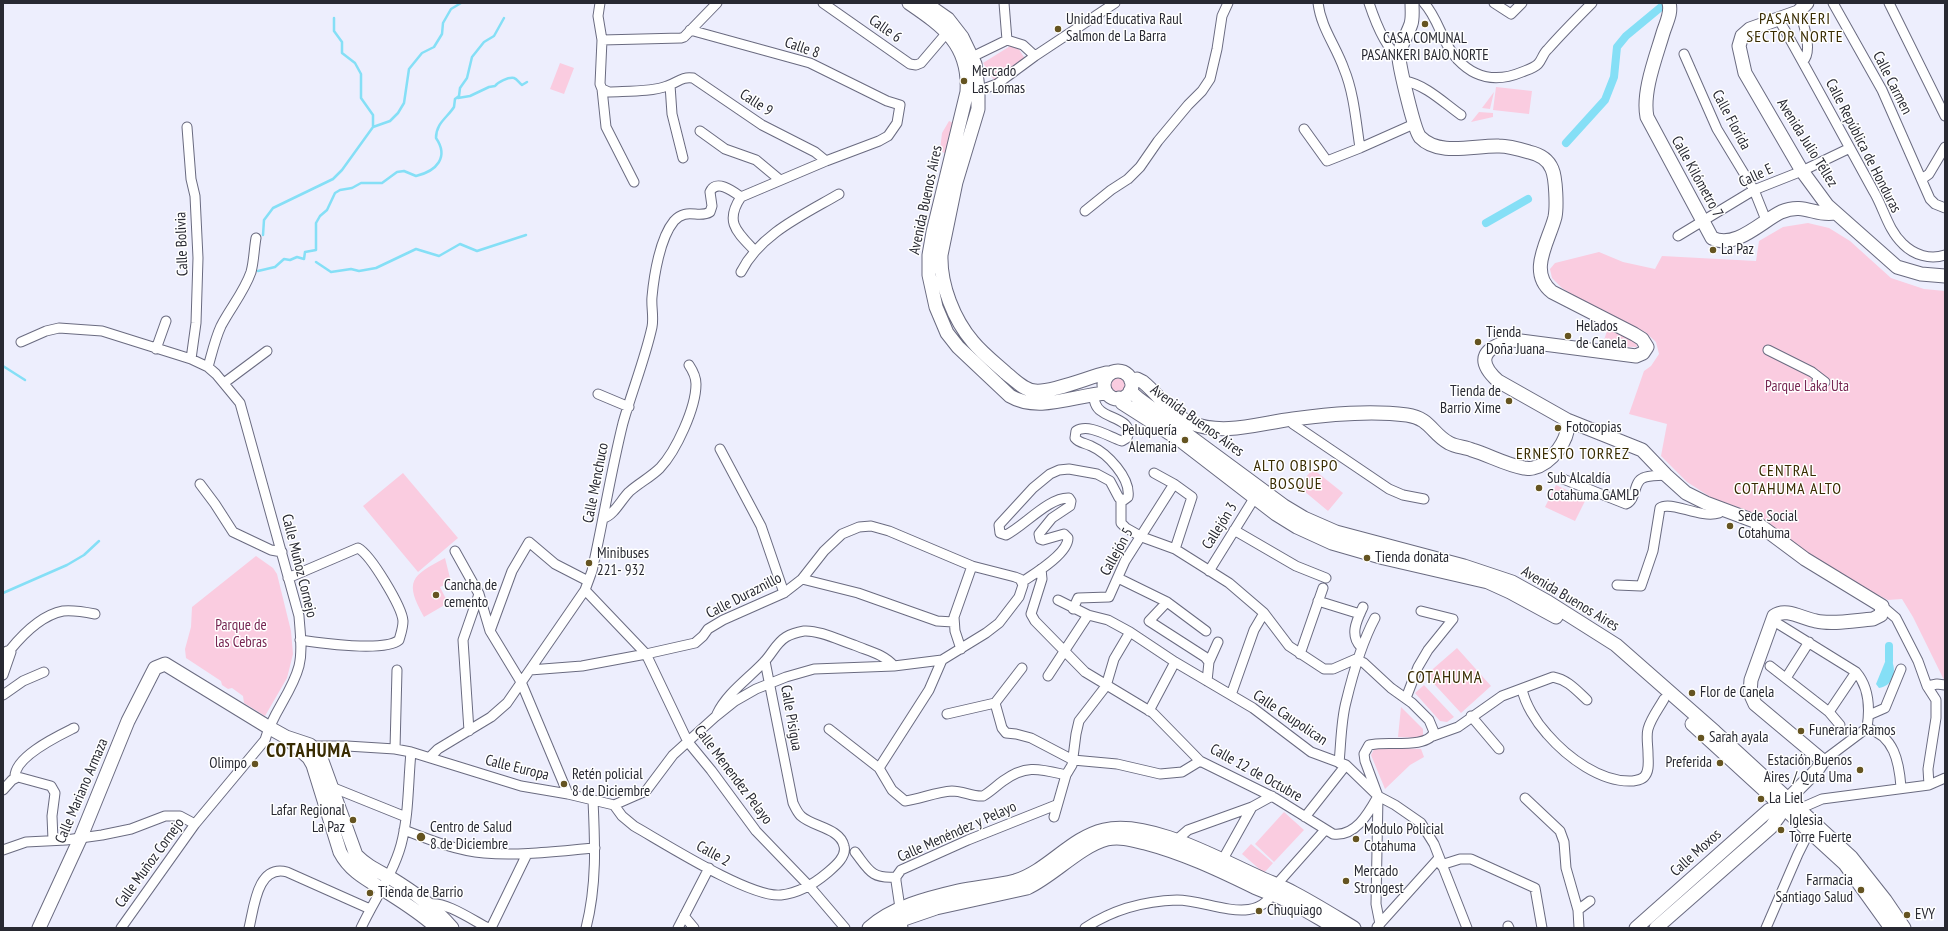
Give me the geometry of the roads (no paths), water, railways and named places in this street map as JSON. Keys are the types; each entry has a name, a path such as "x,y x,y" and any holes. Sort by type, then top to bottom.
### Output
{"main road":[{"name":"Avenida Buenos Aires","path":"909,3 951,28 958,49 971,71 978,89 978,109 956,182 941,255 940,265 955,312 969,336 982,352 1022,386 1031,390 1043,391 1110,373"},
{"name":"Avenida Buenos Aires","path":"925,3 951,28 972,57 967,92 942,192 929,255 928,275 942,322 958,347 1010,396 1019,402 1037,404 1107,393"},
{"path":"1412,3 1411,23 1399,57 1414,124 1419,136 1434,145 1455,148 1485,146 1514,148 1533,153 1549,163 1554,175 1555,216 1542,258 1540,276 1542,282 1552,292 1634,334 1647,347 1646,351 1636,356 1512,340 1496,344 1490,348 1486,355 1485,365 1493,377 1498,382 1567,420 1642,450 1666,475 1694,497 1754,521 1805,559 1882,606 1880,615 1873,619 1819,622 1783,612 1778,613 1772,620 1751,680 1751,698 1755,704 1823,761 1783,804"},
{"name":"Calle Kilómetro 7","path":"1668,3 1670,13 1652,74 1646,110 1650,125 1704,220 1712,238 1723,241 1741,236 1754,230 1766,220 1784,211 1798,207 1827,215 1835,213"},
{"name":"Avenida Julio Téllez","path":"1803,7 1750,29 1742,36 1739,46 1740,57 1745,72 1802,171 1827,205 1897,267 1921,274 1945,276"},
{"path":"1131,386 1127,374 1114,371 1107,376 1104,384 1107,393 1110,396 1119,398 1124,397 1137,379 1143,382 1181,418 1209,428 1227,429 1334,414 1390,413 1409,415 1428,423 1449,443 1525,468 1539,465 1556,452 1568,431 1567,420"},
{"name":"Avenida Buenos Aires","path":"1131,386 1139,399 1284,506 1304,518 1336,532 1464,566 1512,582 1575,618 1616,645 1783,804 1799,809 1811,828 1845,864 1891,928"},
{"name":"Avenida Buenos Aires","path":"1119,398 1122,403 1180,440 1276,514 1297,527 1332,543 1384,558 1488,582 1510,592 1578,629 1603,647 1664,699 1811,828 1851,857 1885,900 1904,928"},
{"name":"Calle Mariano Armaza","path":"39,928 80,839 128,721 155,668 161,664 168,665 268,727"},
{"path":"268,727 310,752 356,855 366,866 388,877 430,904 452,928"},
{"path":"324,784 340,852 346,863 356,874 423,915 437,928"},
{"name":"Calle Moxos","path":"1636,928 1769,810 1783,804"},
{"name":"Calle Moxos","path":"1656,928 1771,827 1779,816 1783,804"},
{"path":"869,928 877,921 901,919 963,901 1014,892 1027,888 1040,882 1089,847 1107,839 1124,838 1172,845 1223,859 1275,889 1354,928"},
{"path":"1172,845 1192,858 1254,887 1275,889 1300,907 1336,928"},
{"path":"885,928 901,919"}],"street":[{"path":"600,3 598,16 602,40 600,84 602,89 606,127 634,182"},
{"path":"602,40 681,38 717,3"},
{"name":"Calle 6","path":"823,3 910,64 916,66 921,63 951,28"},
{"path":"1004,3 1007,40"},
{"path":"978,89 997,84 1035,56 1115,3"},
{"path":"1085,211 1111,190 1128,179 1140,167 1172,124 1202,91 1210,79 1217,49 1222,16 1228,3"},
{"path":"1318,3 1324,30 1337,51 1348,80 1360,148"},
{"path":"1369,3 1374,18 1390,48 1399,57"},
{"path":"1424,3 1436,22 1446,43 1458,60 1468,69 1481,76 1496,79 1520,73 1539,64 1546,50 1592,3"},
{"path":"1494,3 1511,14 1522,3"},
{"name":"Calle Carmen","path":"1833,3 1882,90 1930,199 1935,204 1945,208"},
{"path":"1889,3 1945,116"},
{"path":"1803,7 1807,41 1806,57 1803,61"},
{"name":"Calle República de Honduras","path":"1778,18 1876,195 1895,236 1904,246 1922,256 1931,258 1945,256"},
{"name":"Calle 8","path":"690,30 810,63 887,102 900,105 897,123 888,136 879,142 826,161"},
{"path":"972,57 1007,40 1023,45 1035,56"},
{"name":"Calle Florida","path":"1684,54 1717,129 1754,190 1766,220"},
{"name":"Calle 9","path":"670,85 680,79 687,77 693,78 762,126 815,152 826,161"},
{"path":"1405,82 1415,83 1462,115"},
{"path":"602,89 609,92 663,88 670,85 672,114 683,158"},
{"path":"1304,129 1327,161 1414,124"},
{"name":"Calle Bolivia","path":"187,127 191,179 195,196 198,258 196,322 191,359"},
{"path":"700,131 725,149 756,160 780,180"},
{"path":"1922,179 1929,174 1945,147"},
{"name":"Calle E","path":"1678,236 1754,190 1802,171 1850,148"},
{"path":"755,251 735,227 732,217 733,209 741,197 826,161"},
{"name":"Calle Menchuco","path":"430,757 438,749 469,731 498,711 522,682 585,590 592,571 617,449 652,325 652,297 661,247 674,220 690,212 704,214 710,212 712,206 710,192 713,188 720,186 729,189 741,197"},
{"path":"741,272 747,259 771,235 839,194"},
{"path":"208,367 216,337 237,302 252,270 256,238"},
{"path":"156,349 166,321"},
{"name":"Calle Muñoz Cornejo","path":"21,342 46,330 59,328 102,331 191,359 208,367 224,383 240,403 299,616 301,652 298,670 283,704 268,727 265,740 195,824 121,928"},
{"path":"1768,350 1812,372 1820,379"},
{"path":"224,383 267,351"},
{"path":"604,518 610,515 630,492 661,467 676,445 693,406 695,394 695,378 689,365"},
{"path":"598,394 629,407"},
{"path":"1093,394 1096,406 1100,410 1124,423 1128,431 1127,438 1122,441 1082,428 1076,431 1074,436 1078,442 1092,446 1104,455 1123,477 1129,493 1126,499 1121,500"},
{"path":"1291,419 1300,428 1389,489 1424,499"},
{"path":"720,449 761,526 784,593"},
{"path":"1022,582 1040,569 1064,548 1068,538 1066,535 1061,534 1043,540 1040,539 1039,534 1052,518 1070,506 1070,499 1064,498 1053,501 1006,535 1000,533 998,529 1000,526 1033,488 1050,474 1059,470 1083,471 1097,474 1110,482 1121,500 1121,523 1126,528 1175,549 1229,583 1264,613 1289,646 1300,654 1324,669 1333,669 1359,660"},
{"path":"1154,473 1174,484 1192,497 1175,549"},
{"path":"1563,479 1626,504 1632,500 1639,480 1642,478 1666,475"},
{"path":"200,484 233,532 271,550 282,552"},
{"name":"Callejón 5","path":"1074,609 1078,598 1109,597 1125,562 1174,484"},
{"name":"Callejón 3","path":"1209,571 1256,498"},
{"path":"1617,585 1641,586 1653,552 1660,508 1667,505 1705,515 1718,513 1722,508"},
{"name":"Calle Duraznillo","path":"530,670 582,666 695,643 708,629 723,620 784,593 802,579 842,534 859,526 871,526 889,531 972,566"},
{"path":"1234,530 1296,566 1326,578"},
{"path":"490,631 512,571 529,542 555,564 588,581"},
{"path":"288,578 358,548 368,557 382,578 401,612 403,620 403,628 399,640 390,645 339,645 300,640"},
{"path":"455,551 479,594 490,631 522,682 568,794"},
{"path":"614,806 646,791 673,755 715,717 744,695 770,682 814,669 894,666 942,660 961,649 999,623 1019,597 1023,588 1022,582 1016,577 972,566 953,622 961,649"},
{"name":"Calle 12 de Octubre","path":"1040,569 1042,579 1031,614 1085,672 1148,711 1200,760 1272,796 1325,830 1339,835 1357,826 1366,816 1378,796"},
{"path":"1118,578 1167,602 1206,631"},
{"path":"802,579 858,593 937,621 953,622"},
{"path":"1300,654 1323,588"},
{"name":"Calle Menendez Pelayo","path":"585,590 646,654 688,742 711,770 756,831 810,886 845,928"},
{"path":"469,731 463,640 479,594"},
{"name":"Calle Caupolican","path":"1058,600 1088,615 1108,620 1130,632 1175,662 1253,708 1311,752 1342,764 1378,796 1395,805 1421,823 1434,844 1467,928"},
{"path":"1318,601 1361,610 1355,626 1354,634 1356,642 1361,647"},
{"path":"1167,602 1149,621 1205,657 1209,662"},
{"path":"1882,606 1896,618 1936,700 1936,718 1928,769 1929,785"},
{"path":"3,675 10,659 7,652 22,636 36,625 62,612 79,611 95,614"},
{"path":"1406,698 1418,668 1428,650 1453,619 1421,611"},
{"path":"1231,695 1254,630 1264,613"},
{"path":"1048,676 1088,615"},
{"path":"1305,818 1342,764 1345,702 1359,660 1361,647 1375,618"},
{"path":"1772,620 1856,672 1865,684 1869,715 1867,728 1823,761"},
{"path":"715,717 725,700 765,661 774,647 786,638 805,631 816,632 876,654 894,666"},
{"path":"1054,817 1056,805 1066,776 1072,765 1079,722 1106,686 1114,659 1130,632"},
{"path":"1207,681 1209,662 1218,642"},
{"path":"1786,678 1809,642"},
{"path":"879,768 929,690 942,660"},
{"path":"1359,660 1391,688 1406,698 1428,720 1434,732 1433,736"},
{"name":"Calle Pisigua","path":"765,661 793,803 800,816 833,833 841,840 844,847 844,853 836,864 810,886"},
{"path":"1148,711 1175,662"},
{"path":"1770,666 1829,712 1840,725"},
{"path":"947,714 995,703 1022,668"},
{"path":"1869,715 1885,708 1901,669"},
{"path":"395,750 397,670"},
{"path":"3,695 23,681 44,672"},
{"path":"1829,712 1856,672"},
{"path":"1378,926 1376,904 1378,796 1365,762 1364,754 1369,745 1389,742 1424,742 1433,736 1458,727 1471,716 1495,700 1553,677 1561,679 1570,685 1587,700"},
{"path":"1928,686 1937,684 1945,685"},
{"path":"1522,689 1526,701 1543,728 1561,748 1586,767 1610,778 1627,781 1641,780 1646,776 1648,767 1648,729 1664,699"},
{"path":"995,703 1002,728 1006,733 1031,738 1073,760 1117,764 1160,774 1182,772 1200,760"},
{"path":"1471,716 1499,749"},
{"path":"3,790 15,778 16,770 32,753 56,737 74,728"},
{"path":"1867,728 1878,731 1889,741 1893,749 1900,776 1901,787"},
{"path":"830,729 879,768 892,790 899,798 905,801 950,791 962,792 978,797 983,796 1015,772 1024,770 1035,769 1066,776"},
{"name":"Calle Europa","path":"310,752 338,746 411,752 522,786 568,794 614,806"},
{"path":"361,928 388,877 401,846 406,817 411,752"},
{"path":"15,778 47,784 54,789 55,797 52,816 53,840"},
{"path":"1799,809 1822,799 1901,787 1929,785 1945,778"},
{"path":"324,784 406,817"},
{"path":"1172,845 1188,830 1252,807 1272,796"},
{"path":"1525,798 1560,831 1564,842 1566,868 1578,910 1579,928"},
{"path":"586,928 593,893 595,848 593,800"},
{"name":"Calle Menéndez y Pelayo","path":"901,919 896,876 901,870 968,840 1056,805"},
{"name":"Calle 2","path":"614,806 622,816 634,826 709,868 751,889 776,895 793,893 810,886"},
{"path":"1223,859 1252,807"},
{"path":"3,850 26,842 80,839 131,828 165,816 180,816 195,824"},
{"path":"1766,928 1811,828"},
{"path":"404,830 439,844 483,853 527,854 595,848"},
{"path":"1085,928 1115,912 1133,906 1178,900 1193,901 1246,911 1258,907 1325,830"},
{"path":"855,852 871,873 884,878 896,876"},
{"path":"491,928 527,854"},
{"path":"1378,926 1440,862 1471,859 1535,888 1542,928"},
{"path":"678,928 709,868"},
{"path":"249,928 260,885 268,875 276,870 287,872 370,909"},
{"path":"1578,910 1590,901"},
{"path":"430,904 435,903 448,908 488,928"},
{"path":"684,916 694,928"}],"water":[{"path":"1892,661 1894,674 1887,685 1879,688 1876,684 1885,662"}],"waterway":[{"path":"263,235 264,220 273,208 333,179 342,170 373,127 390,121 398,113 404,103 409,69 422,53 434,47 442,34 443,23 451,9 461,3"},
{"path":"1566,143 1605,100 1614,77 1617,47 1626,36 1661,7"},
{"path":"334,18 334,31 342,42 342,53 355,63 361,74 361,98 373,115 373,126"},
{"path":"258,271 275,267 284,259 290,260 297,257 304,259 305,252 316,250 316,223 320,216 327,210 335,193 340,190 352,188 361,183 382,183 397,172 404,171 416,176 430,171 435,167 441,157 440,145 436,138 438,128 454,107 455,99 459,96 460,88 467,78 472,57 484,42 494,36 504,18"},
{"path":"458,98 470,96 489,87 495,86 501,81 509,78 514,78 522,85 527,82"},
{"path":"1486,223 1528,199"},
{"path":"316,262 331,272 351,269 359,271 376,268 416,249 439,256 460,244 477,251 526,235"},
{"path":"3,366 25,380"},
{"path":"3,593 67,565 84,555 99,541"},
{"path":"1889,646 1889,661"}],"place":[{"name":"CASA COMUNAL PASANKERI BAJO NORTE","path":"1425,24"},
{"name":"Unidad Educativa Raul Salmon de La Barra","path":"1058,29"},
{"name":"Mercado Las Lomas","path":"964,81"},
{"name":"La Paz","path":"1713,250"},
{"name":"Helados de Canela","path":"1568,336"},
{"name":"Tienda Doña Juana","path":"1478,342"},
{"name":"Tienda de Barrio Xime","path":"1509,401"},
{"name":"Fotocopias","path":"1558,428"},
{"name":"Peluquería Alemania","path":"1185,440"},
{"name":"Sub Alcaldía Cotahuma GAMLP","path":"1539,488"},
{"name":"Sede Social Cotahuma","path":"1730,526"},
{"name":"Tienda donata","path":"1367,558"},
{"name":"Minibuses 221- 932","path":"589,563"},
{"name":"Cancha de cemento","path":"436,595"},
{"name":"Flor de Canela","path":"1692,693"},
{"name":"Funeraria Ramos","path":"1801,731"},
{"name":"Sarah ayala","path":"1701,738"},
{"name":"Preferida","path":"1720,763"},
{"name":"Olimpo","path":"255,764"},
{"name":"Estación Buenos Aires / Quta Uma","path":"1860,770"},
{"name":"Retén policial 8 de Diciembre","path":"564,784"},
{"name":"La Liel","path":"1761,799"},
{"name":"Lafar Regional La Paz","path":"353,820"},
{"name":"Iglesia Torre Fuerte","path":"1781,830"},
{"name":"Centro de Salud 8 de Diciembre","path":"421,837"},
{"name":"Modulo Policial Cotahuma","path":"1356,839"},
{"name":"Mercado Strongest","path":"1346,881"},
{"name":"Farmacia Santiago Salud","path":"1861,890"},
{"name":"Tienda de Barrio","path":"370,893"},
{"name":"Chuquiago","path":"1259,911"},
{"name":"EVY","path":"1907,915"}],"district":[{"name":"PASANKERI SECTOR NORTE","path":"1795,28"},
{"name":"ERNESTO TORREZ","path":"1573,454"},
{"name":"ALTO OBISPO BOSQUE","path":"1296,475"},
{"name":"CENTRAL COTAHUMA ALTO","path":"1788,480"},
{"name":"COTAHUMA","path":"1445,678"},
{"name":"COTAHUMA","path":"309,752"}],"park label":[{"name":"Parque Laka Uta","path":"1807,387"},
{"name":"Parque de las Cebras","path":"241,634"}]}
